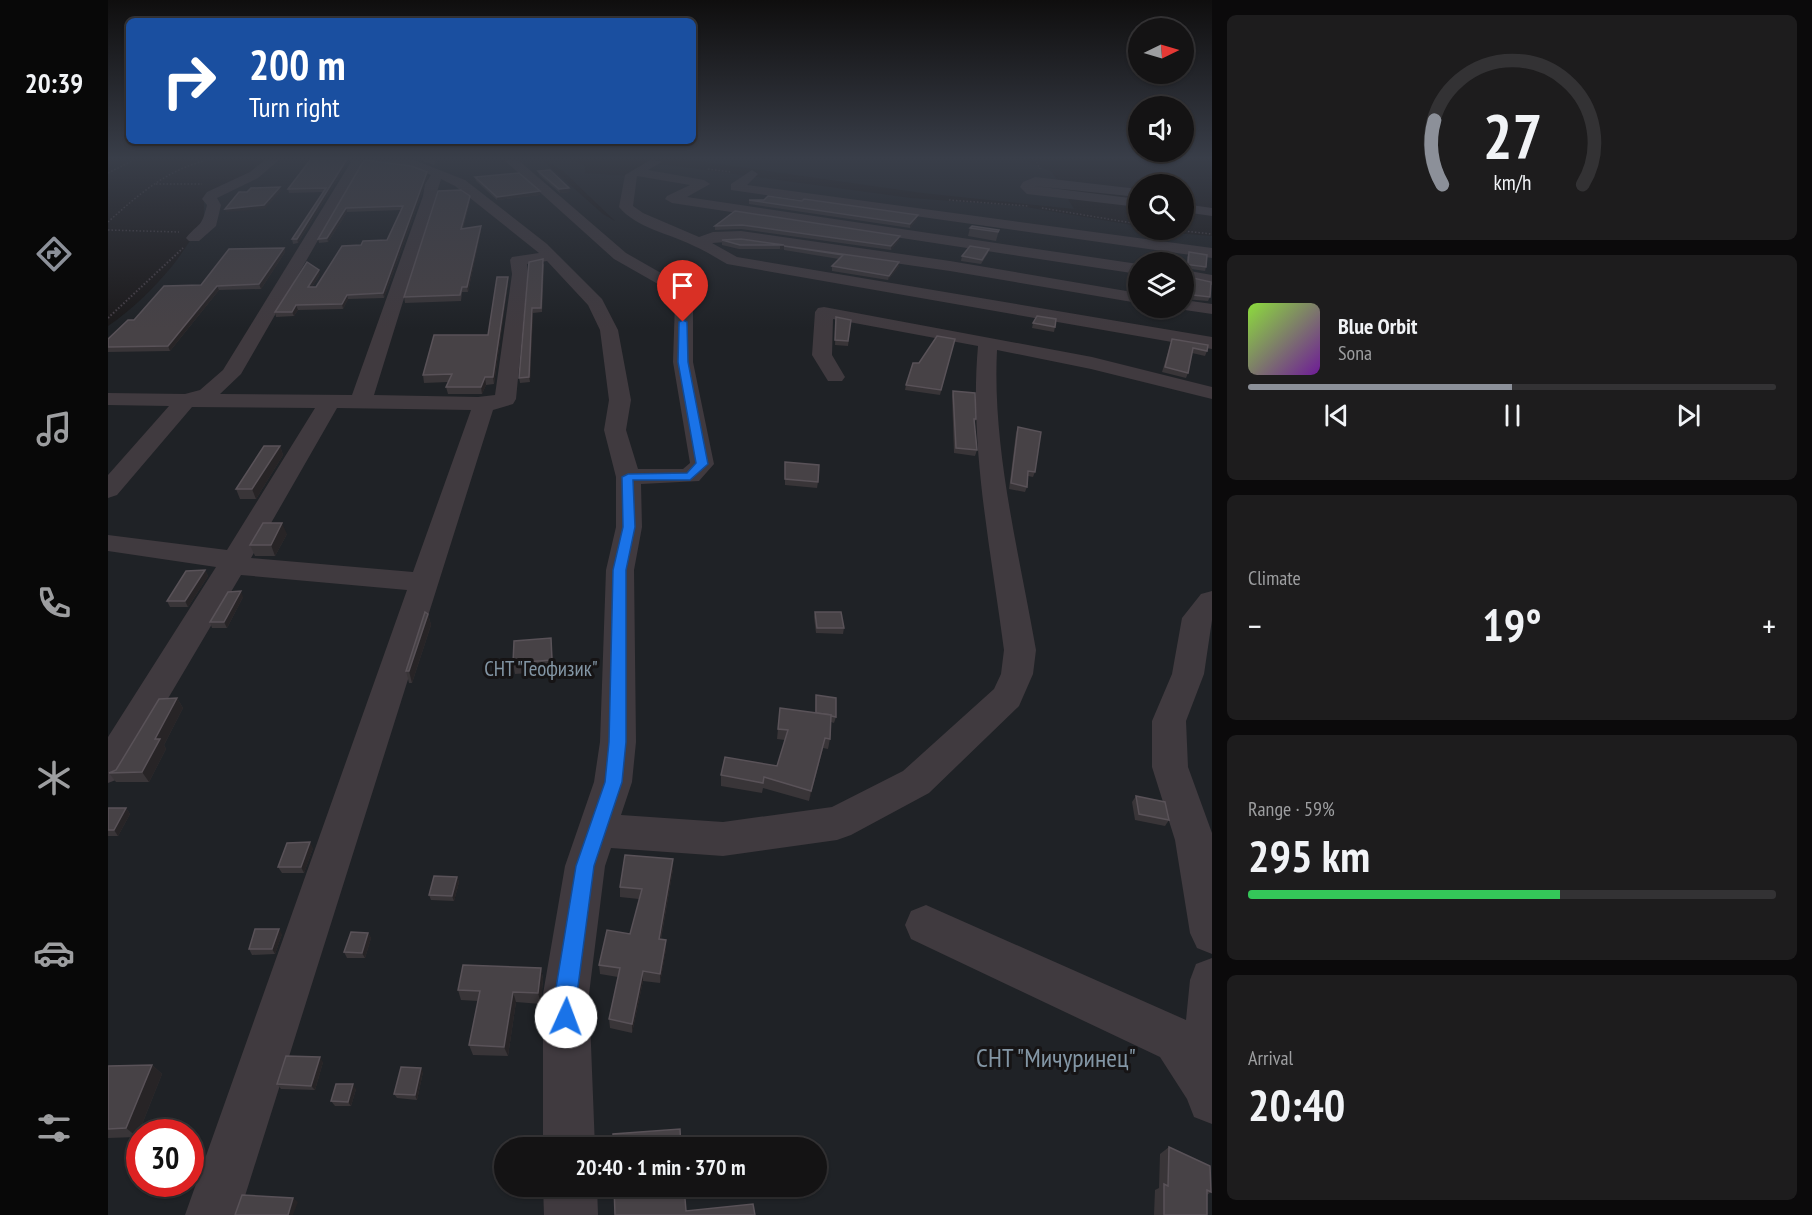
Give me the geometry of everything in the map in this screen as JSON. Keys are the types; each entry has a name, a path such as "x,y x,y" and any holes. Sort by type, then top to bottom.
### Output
{"street":[{"path":"194,238 208,226 211,216"},
{"path":"108,490 186,400 207,395 231,374 325,216"},
{"path":"361,401 423,216"},
{"path":"501,216 551,256 596,303 609,330 620,400 615,430 628,477 629,527 620,570 617,618 618,742 614,782 595,830 585,866 566,994 568,1137"},
{"path":"573,216 621,257 680,289 684,302 683,362 702,464 690,476 628,477"},
{"path":"638,216 699,242 733,261 1212,343"},
{"path":"784,216 1128,267"},
{"path":"935,216 1212,254"},
{"path":"699,242 713,237 741,236 939,265 1128,296"},
{"path":"108,399 494,403 505,399 509,383 520,274 518,260 551,256"},
{"path":"1194,277 1212,280"},
{"path":"1194,306 1212,309"},
{"path":"835,377 822,355 824,312 1092,363 1212,393"},
{"path":"595,830 723,839 837,823 916,782 1007,697 1017,674 1020,650 994,476 985,385 988,342"},
{"path":"108,768 317,426 328,402"},
{"path":"212,1215 482,410 478,404"},
{"path":"108,543 221,557 232,565 423,582"},
{"path":"1212,601 1197,618 1203,638 1169,721 1170,766 1195,840 1212,933"},
{"path":"926,925 1177,1040 1209,1091"},
{"path":"1209,1091 1212,980"},
{"path":"570,1197 571,1215"}],"path":[{"path":"108,230 188,233 194,238 164,269 128,296 108,318"},
{"path":"1194,232 1212,234"}],"green space":[{"name":"СНТ \"Геофизик\"","path":"204,216 606,216 615,221 609,216 1077,216 1128,224 1128,240 1194,240 1194,235 1212,236 1212,1215 108,1215 108,326 126,313 159,282 204,223"}],"building":[{"path":"308,216 312,216 297,239 292,239"},
{"path":"332,216 341,216 327,238 318,239"},
{"path":"398,216 411,216 383,293 347,295 342,304 296,305 292,312 275,312 307,262 319,270 308,287 316,287 342,246 361,245 363,241 387,240"},
{"path":"430,216 465,216 461,229 481,226 467,287 462,287 460,295 404,297"},
{"path":"729,216 766,216 900,236 891,246 742,225 715,226"},
{"path":"854,216 917,216 910,224"},
{"path":"972,226 999,230 998,232 970,228"},
{"path":"741,239 784,245 740,245 722,240"},
{"path":"784,246 899,262 889,276 832,266 843,255"},
{"path":"970,246 989,249 982,260 962,256"},
{"path":"284,248 259,284 217,286 168,346 108,347 108,339 128,320 134,320 164,286 201,285 229,249"},
{"path":"1194,253 1207,255 1206,267 1194,265"},
{"path":"543,259 541,308 532,308 529,377 519,378 529,262"},
{"path":"497,277 508,277 493,377 485,377 481,387 446,387 452,374 423,375 434,335 488,335"},
{"path":"1194,278 1211,282 1210,297 1194,295"},
{"path":"1037,316 1056,319 1055,327 1033,323"},
{"path":"836,317 851,320 848,341 835,340"},
{"path":"937,336 955,339 941,390 906,385 913,363 919,363"},
{"path":"1172,339 1208,345 1207,351 1193,348 1188,373 1165,367"},
{"path":"953,391 975,393 976,419 974,419 977,450 956,448"},
{"path":"1018,427 1041,432 1035,472 1028,471 1027,487 1011,483"},
{"path":"264,446 280,446 252,489 236,489"},
{"path":"785,462 819,465 818,482 785,479"},
{"path":"263,523 282,523 271,545 250,545"},
{"path":"205,570 185,601 167,601 186,571"},
{"path":"241,591 224,622 210,622 228,592"},
{"path":"425,612 428,614 409,671 406,671"},
{"path":"815,612 841,612 844,628 817,628"},
{"path":"551,638 552,660 513,663 514,641"},
{"path":"816,695 836,698 836,717 816,713"},
{"path":"177,698 155,739 160,739 142,772 109,773 116,770 159,699"},
{"path":"780,708 831,715 830,739 825,738 811,791 764,777 763,783 721,775 725,757 777,766 788,730 778,729"},
{"path":"1136,796 1165,802 1169,820 1139,814"},
{"path":"108,808 126,808 114,830 108,830"},
{"path":"310,842 301,867 278,867 287,843"},
{"path":"625,855 673,859 659,939 666,940 660,974 643,971 632,1024 609,1019 620,968 599,965 607,930 630,934 642,889 620,887"},
{"path":"434,876 457,877 452,896 429,895"},
{"path":"255,929 279,929 272,949 249,949"},
{"path":"351,932 368,933 362,953 344,952"},
{"path":"463,965 541,968 538,993 513,992 504,1047 469,1045 480,991 458,990"},
{"path":"286,1056 320,1057 311,1086 277,1084"},
{"path":"152,1065 130,1119 126,1119 126,1128 108,1129 108,1066"},
{"path":"401,1067 421,1068 415,1095 394,1094"},
{"path":"336,1084 353,1084 348,1102 331,1101"},
{"path":"680,1129 680,1137 613,1137 613,1134"},
{"path":"1169,1147 1210,1166 1211,1192 1207,1190 1207,1215 1164,1215 1164,1184 1168,1186"},
{"path":"242,1195 293,1198 288,1215 235,1215"},
{"path":"614,1197 685,1197 686,1211 753,1204 755,1215 615,1215"}],"route":[{"path":"566,1017 566,994 585,866 595,830 614,782 618,742 617,618 620,570 629,527 628,477 690,476 702,464 683,362 683,322"}],"park label":[{"name":"СНТ \"Мичуринец\"","path":"1056,1058"}]}
